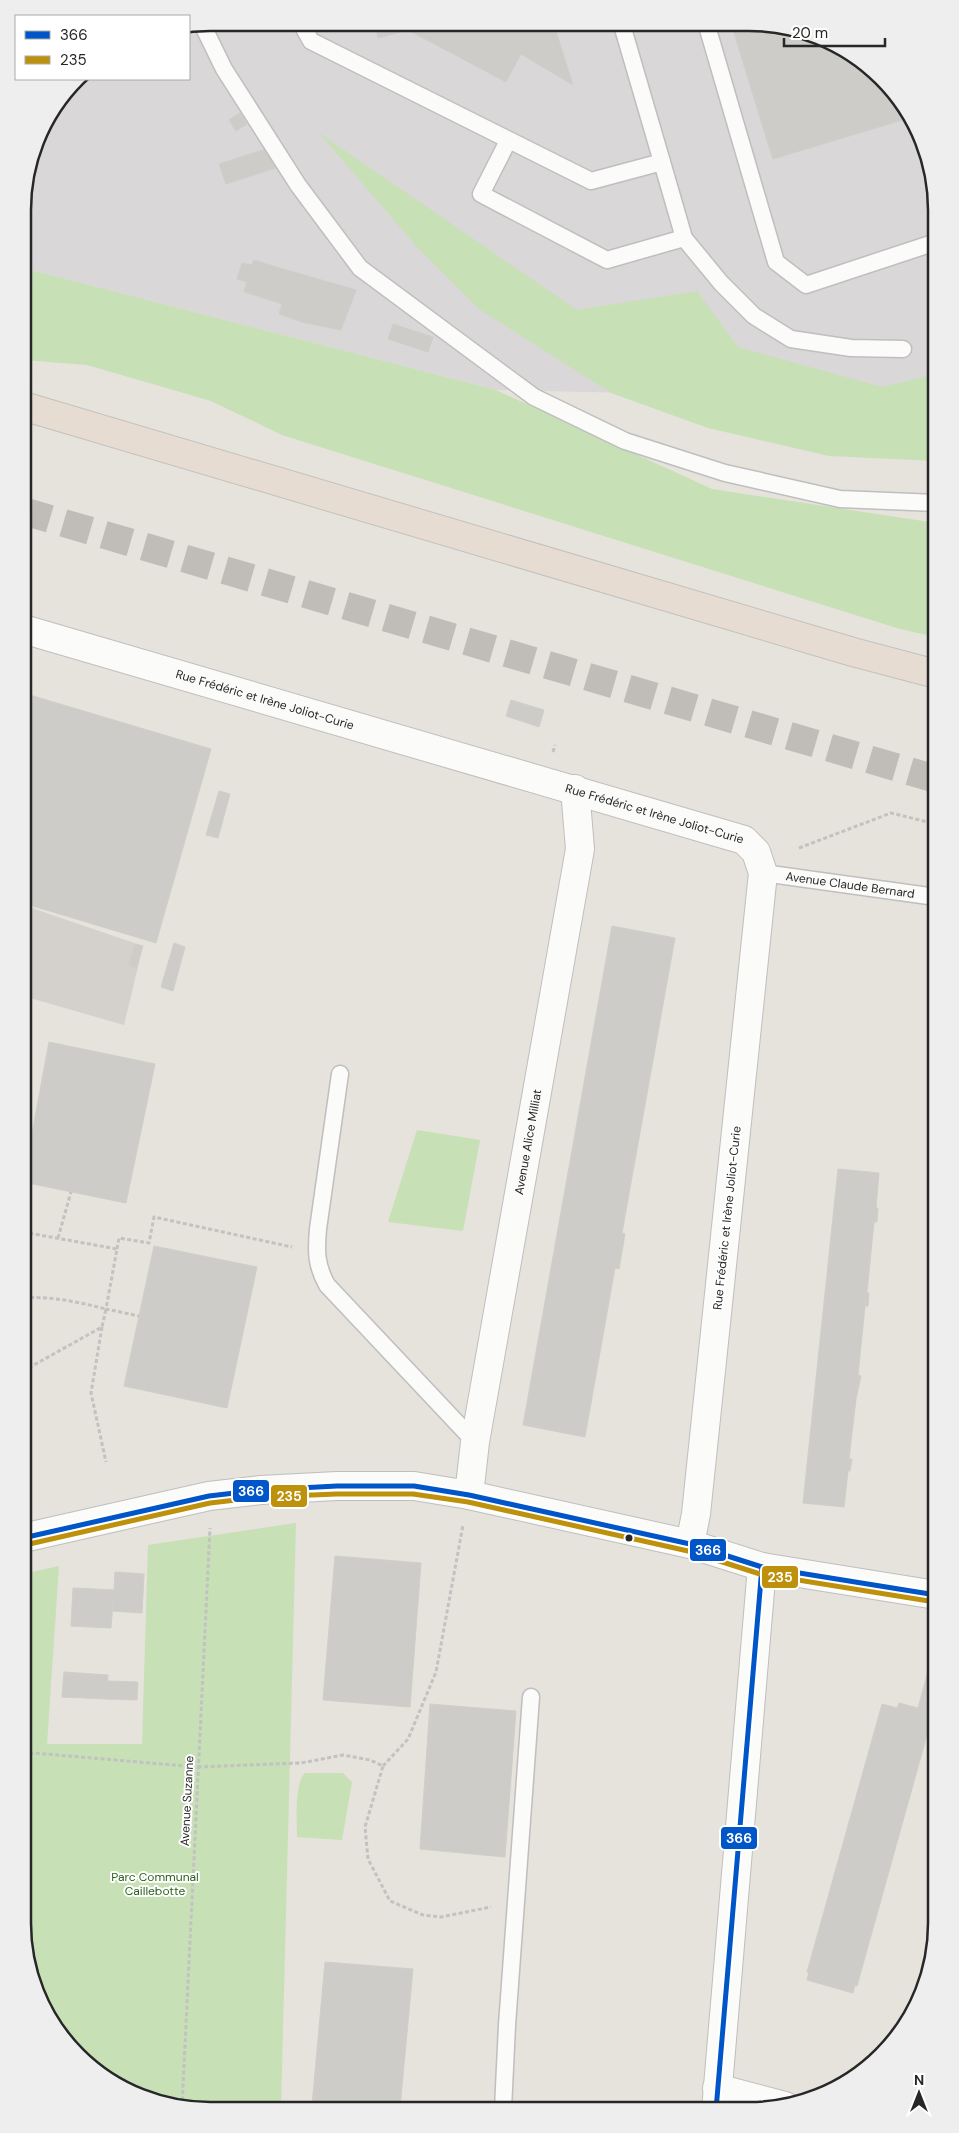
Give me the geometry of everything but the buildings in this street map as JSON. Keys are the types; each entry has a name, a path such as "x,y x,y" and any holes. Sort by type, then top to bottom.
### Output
{"highway":[{"path":"31,408 853,652 928,672"}],"street":[{"name":"Rue Frédéric et Irène Joliot-Curie","path":"31,631 744,840 756,852 763,873 696,1514 690,1544"},
{"name":"Avenue Alice Milliat","path":"469,1495 474,1442 580,849 575,789"},
{"path":"31,1536 209,1496 261,1490 337,1486 414,1486 469,1495 690,1544 762,1567 928,1594"},
{"path":"746,2102 716,2099 762,1567"}],"lane":[{"path":"206,31 224,68 298,185 360,268 534,397 625,441 725,474 840,499 928,503"},
{"path":"305,31 311,42 591,181 662,162"},
{"path":"624,31 684,238 721,283 754,316 791,339 851,348 903,349"},
{"path":"708,31 776,262 806,284 928,245"},
{"path":"508,141 481,194 607,260 684,238"},
{"name":"Avenue Claude Bernard","path":"763,873 928,896"},
{"path":"340,1074 316,1251 319,1270 327,1285 474,1442"},
{"path":"503,2102 531,1697"}],"path":[{"path":"799,848 891,813 928,822"},
{"path":"58,1238 71,1192"},
{"path":"106,1462 91,1393 119,1238 149,1243 154,1217 275,1245 316,1251"},
{"path":"31,1233 117,1249"},
{"path":"31,1297 66,1300 139,1316"},
{"path":"31,1366 102,1327"},
{"path":"469,1495 436,1672 408,1739 383,1766 365,1827 368,1859 390,1901 423,1915 442,1917 516,1902"},
{"name":"Avenue Suzanne","path":"182,2099 197,1767 210,1536 209,1496"},
{"path":"31,1754 197,1767 301,1762 343,1755 370,1760 383,1766"}],"shaded area":[{"path":"211,31 748,31 772,33 795,37 838,55 858,68 891,101 904,121 914,142 922,164 926,187 928,211 928,395 907,399 496,390 31,270 31,211 37,164 45,142 61,111 88,80 190,80 190,33"},
{"path":"31,908 143,946 124,1025 31,998"}],"green space":[{"path":"319,133 577,310 697,291 738,347 882,387 928,376 928,461 829,456 708,428 611,393 479,309 417,247"},
{"path":"31,270 496,390 712,489 928,522 928,635 900,629 282,435 211,401 87,365 31,361"},
{"path":"417,1130 480,1140 463,1231 388,1222"},
{"name":"Parc Communal Caillebotte","path":"296,1523 281,2102 187,2100 164,2096 121,2078 101,2065 68,2032 50,2002 37,1969 31,1922 31,1572 59,1566 47,1744 142,1744 148,1545"},
{"path":"305,1773 343,1773 352,1782 342,1840 297,1837 299,1785"}],"tunnel":[{"path":"31,513 928,777"}],"transit line":[{"name":"366","path":"31,1536 209,1496 261,1490 337,1486 414,1486 469,1495 690,1544 762,1567 928,1594"},
{"name":"235","path":"31,1544 210,1503 262,1497 337,1494 413,1494 468,1502 688,1551 760,1574 928,1601"},
{"name":"366","path":"717,2102 762,1567"}]}
